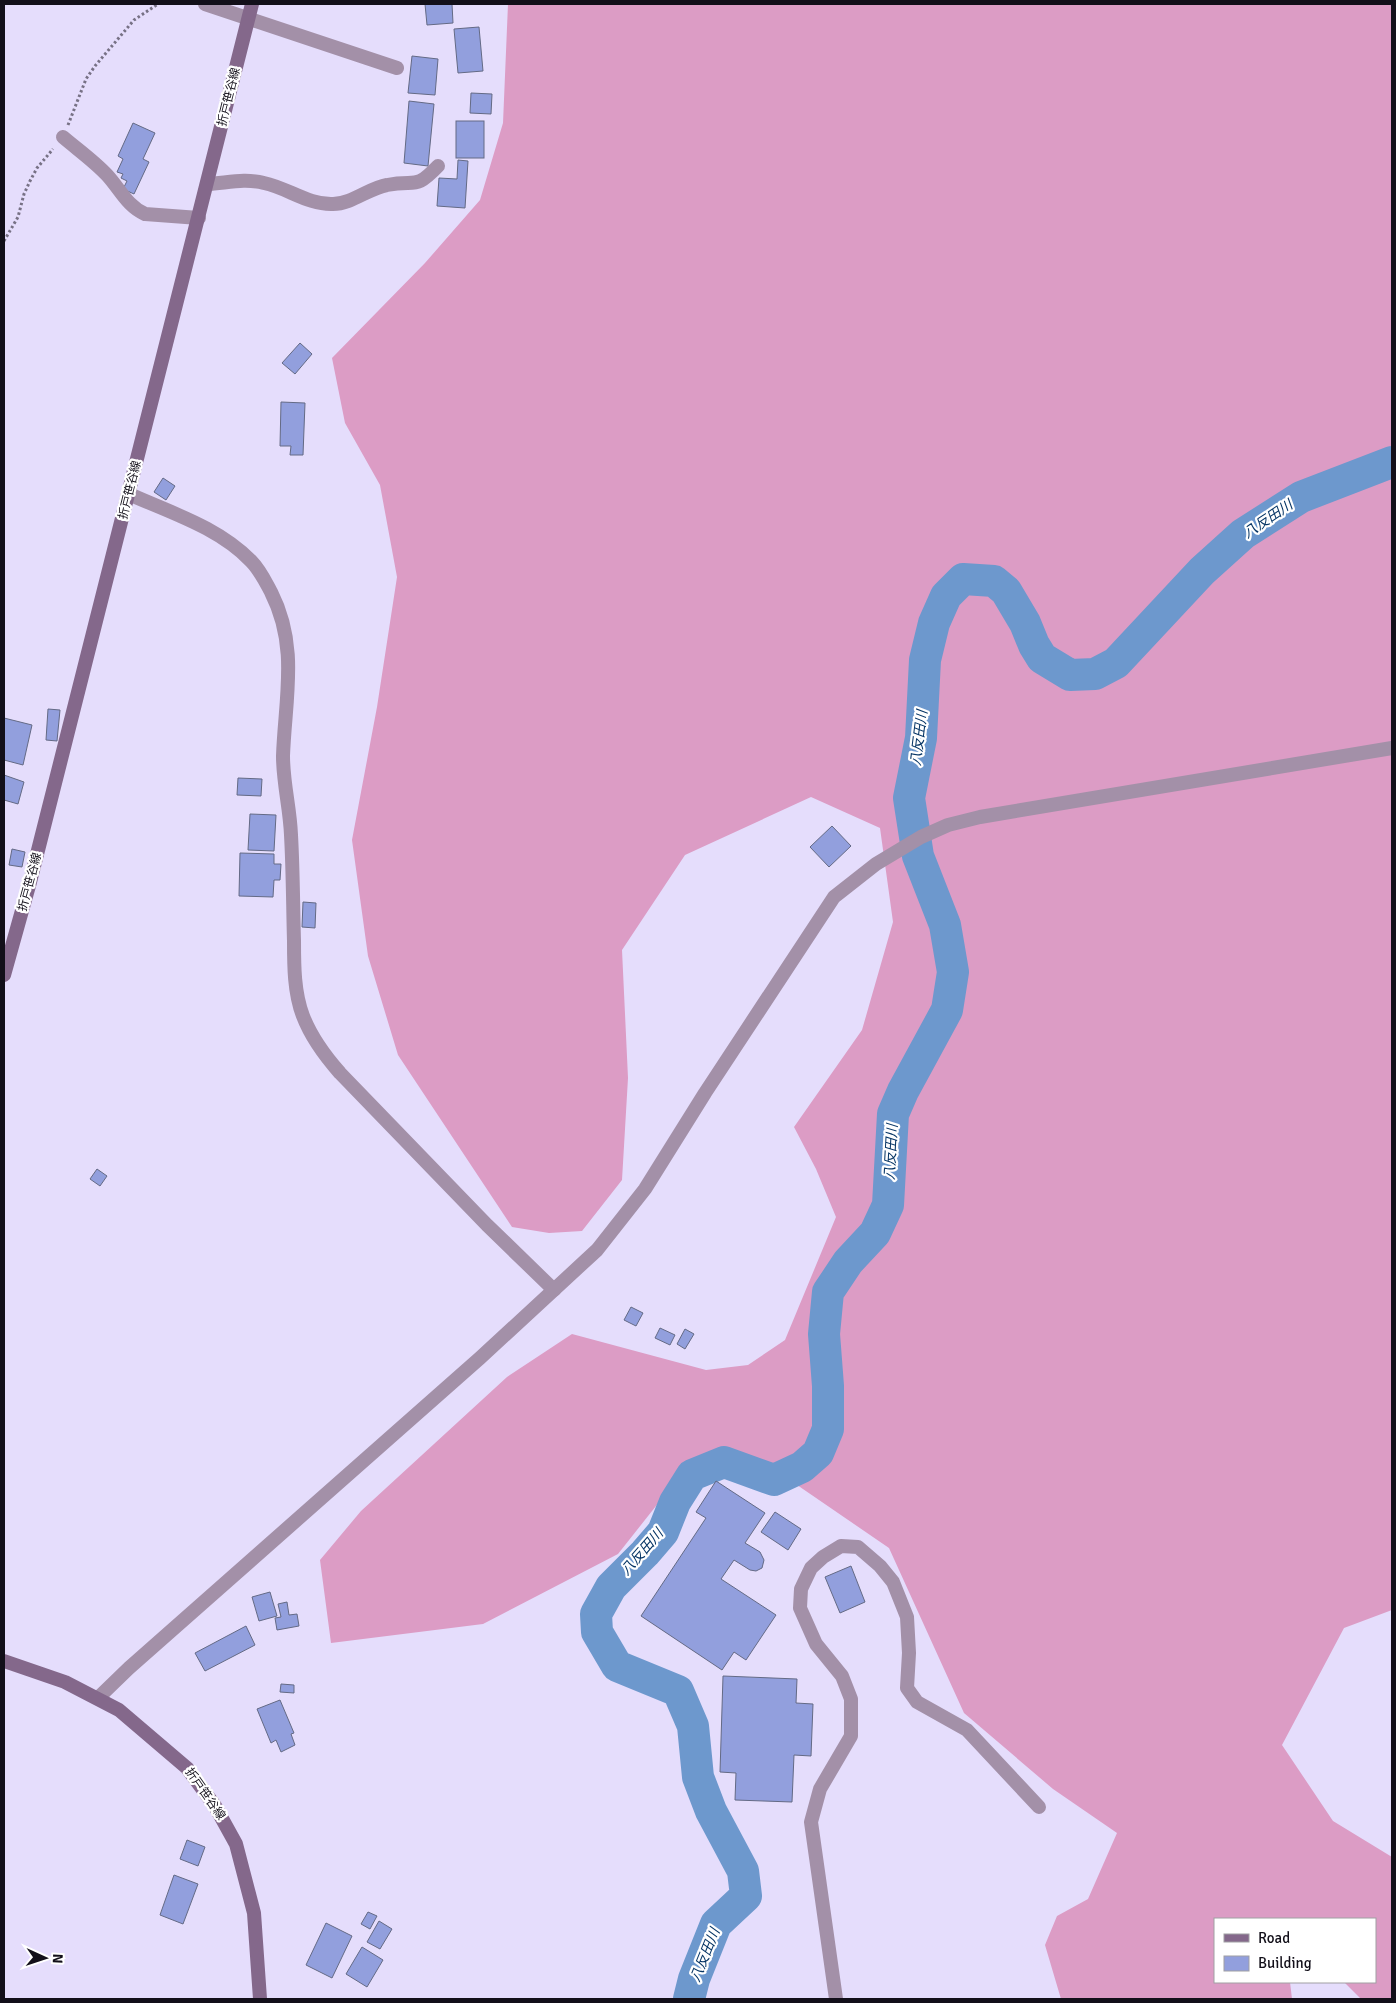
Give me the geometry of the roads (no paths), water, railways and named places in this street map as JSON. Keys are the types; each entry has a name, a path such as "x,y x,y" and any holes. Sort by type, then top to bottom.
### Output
{"main road":[{"name":"折戸笹谷線","path":"4,975 30,882 251,11"},
{"name":"折戸笹谷線","path":"4,1661 65,1682 98,1698 118,1710 187,1768 215,1806 236,1844 254,1913 260,1999"}],"street":[{"path":"205,4 251,11 397,68"},
{"path":"63,136 106,173 127,202 138,211 145,214 198,218"},
{"path":"207,184 238,180 265,183 316,204 335,204 388,185 419,183 438,166"},
{"path":"129,494 205,527 250,560 262,575 276,602 285,628 289,659 284,776 292,836 294,962 298,1001 308,1028 325,1056 340,1073 487,1225 554,1290"},
{"path":"98,1698 129,1668 480,1358 596,1250 645,1189 705,1093 834,897 888,856 921,837 948,825 980,817 1392,748"},
{"path":"836,1999 811,1822 820,1789 851,1736 851,1699 842,1676 816,1644 800,1608 801,1589 810,1568 841,1546 858,1547 880,1566 893,1582 907,1617 909,1653 906,1688 917,1702 968,1730 1039,1807"}],"waterway":[{"name":"八反田川","path":"689,1999 694,1979 716,1924 746,1896 743,1871 711,1811 698,1777 693,1726 678,1691 617,1666 597,1632 596,1614 611,1587 663,1532 675,1502 692,1475 724,1462 774,1480 802,1467 818,1453 828,1429 828,1386 824,1334 828,1292 848,1262 875,1233 888,1205 893,1114 903,1091 947,1010 953,972 945,925 918,856 909,798 921,738 925,660 934,623 946,596 963,579 994,581 1006,591 1025,623 1034,645 1042,658 1070,675 1095,674 1116,663 1202,571 1243,534 1301,497 1392,462"}]}
